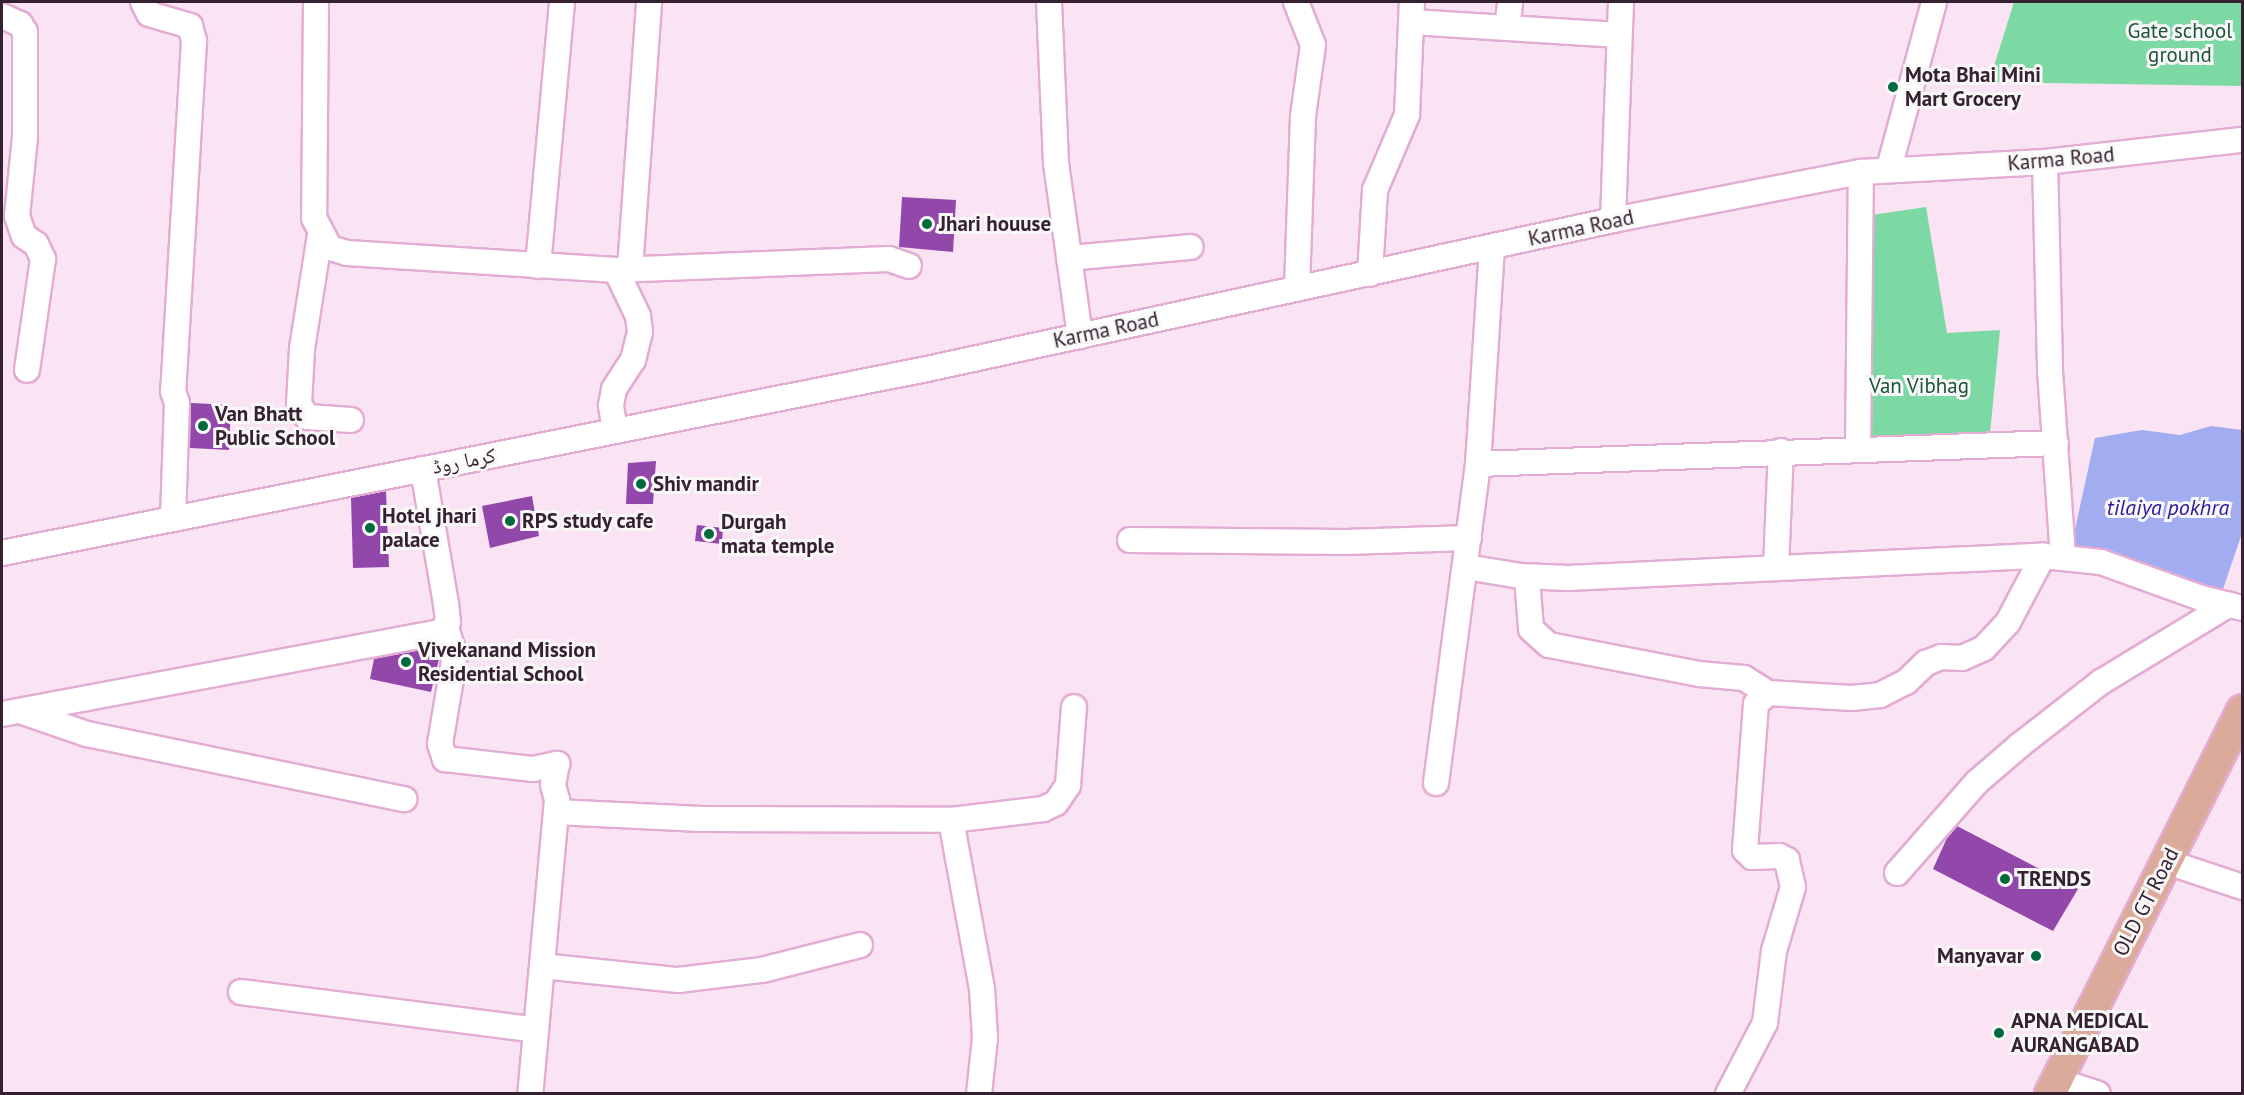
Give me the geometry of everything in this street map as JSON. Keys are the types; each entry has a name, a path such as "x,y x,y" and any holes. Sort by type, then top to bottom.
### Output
{"main road":[{"name":"OLD GT Road","path":"2073,1092 2242,710"},
{"name":"OLD GT Road","path":"2073,1092 2242,745"}],"street":[{"path":"143,2 149,14 190,26 194,41 173,391 177,403 172,519"},
{"path":"316,2 314,218 320,234 330,248 347,253 623,270 889,259 909,266"},
{"path":"538,266 562,2"},
{"path":"615,431 611,405 614,389 633,360 640,332 638,316 623,270 649,2"},
{"path":"1049,2 1056,162 1080,336"},
{"path":"1296,2 1312,45 1303,116 1297,287"},
{"path":"1507,28 1510,2"},
{"path":"1613,220 1621,2"},
{"path":"1889,168 1934,2"},
{"path":"1370,274 1375,190 1407,115 1412,12 1507,28 1619,35"},
{"path":"2,16 20,24 25,32 25,137 17,216 24,236 36,244 43,259 27,370"},
{"name":"Karma Road","path":"927,369 1613,220 1861,172 1889,168 2045,162 2242,140"},
{"path":"1527,577 1531,629 1549,645 1691,672 1744,678 1768,693 1852,698 1880,695 1899,686 1926,663 1941,657 1962,658 1984,648 2008,622 2053,556 2056,443 2045,162"},
{"path":"1858,448 1861,172"},
{"path":"320,234 302,349 299,404 307,417 351,420"},
{"path":"1069,258 1191,247"},
{"path":"1436,783 1478,464 1492,248"},
{"name":"کرما روڈ","path":"2,553 927,369"},
{"path":"1478,464 1858,448 2056,443"},
{"path":"1776,568 1781,451"},
{"path":"423,469 446,604 446,628 453,640 454,668 440,751 445,759 533,769 557,764 553,785 556,812 530,1094"},
{"path":"1130,540 1345,542 1469,538"},
{"path":"1466,567 1527,577 2053,556 2101,562 2235,606"},
{"path":"1896,873 1977,782 2020,745 2101,682 2235,606"},
{"path":"12,713 87,697 428,636 446,628"},
{"path":"1728,1094 1764,1023 1774,951 1793,887 1787,860 1779,856 1752,857 1745,850 1743,842 1756,704 1768,693"},
{"path":"556,812 701,819 951,820 1043,808 1056,803 1068,785 1074,707"},
{"path":"12,713 87,734 404,799"},
{"path":"951,820 982,989 985,1038 979,1094"},
{"path":"2182,867 2242,887"},
{"path":"542,966 678,980 762,970 860,945"},
{"path":"241,992 536,1030"}],"green space":[{"name":"Gate school ground","path":"2014,2 2242,2 2242,86 1989,82"},
{"name":"Van Vibhag","path":"1926,207 1947,333 2000,330 1989,444 1858,448 1865,216"}],"water":[{"name":"tilaiya pokhra","path":"2211,426 2242,430 2242,533 2223,589 2209,600 2070,552 2095,438 2142,430 2180,435"}],"building":[{"name":"Jhari houuse","path":"902,197 956,200 953,252 899,247"},
{"name":"Van Bhatt Public School","path":"191,403 231,405 229,450 190,448"},
{"name":"Shiv mandir","path":"656,461 653,504 626,504 628,463"},
{"name":"Hotel jhari palace","path":"386,491 389,567 353,568 351,498"},
{"name":"RPS study cafe","path":"532,496 539,536 490,548 482,506"},
{"name":"Durgah mata temple","path":"697,525 723,528 722,544 695,541"},
{"name":"Vivekanand Mission Residential School","path":"437,647 440,655 431,692 370,679 374,659"},
{"name":"TRENDS","path":"1957,826 2078,889 2053,931 1933,869 1947,838"}],"place":[{"name":"Mota Bhai Mini Mart Grocery","path":"1893,87"},
{"name":"Jhari houuse","path":"927,224"},
{"name":"Van Bhatt Public School","path":"203,426"},
{"name":"Shiv mandir","path":"641,484"},
{"name":"RPS study cafe","path":"510,521"},
{"name":"Hotel jhari palace","path":"370,528"},
{"name":"Durgah mata temple","path":"709,534"},
{"name":"Vivekanand Mission Residential School","path":"406,662"},
{"name":"TRENDS","path":"2005,879"},
{"name":"Manyavar","path":"2036,956"},
{"name":"APNA MEDICAL AURANGABAD","path":"1999,1033"}]}
